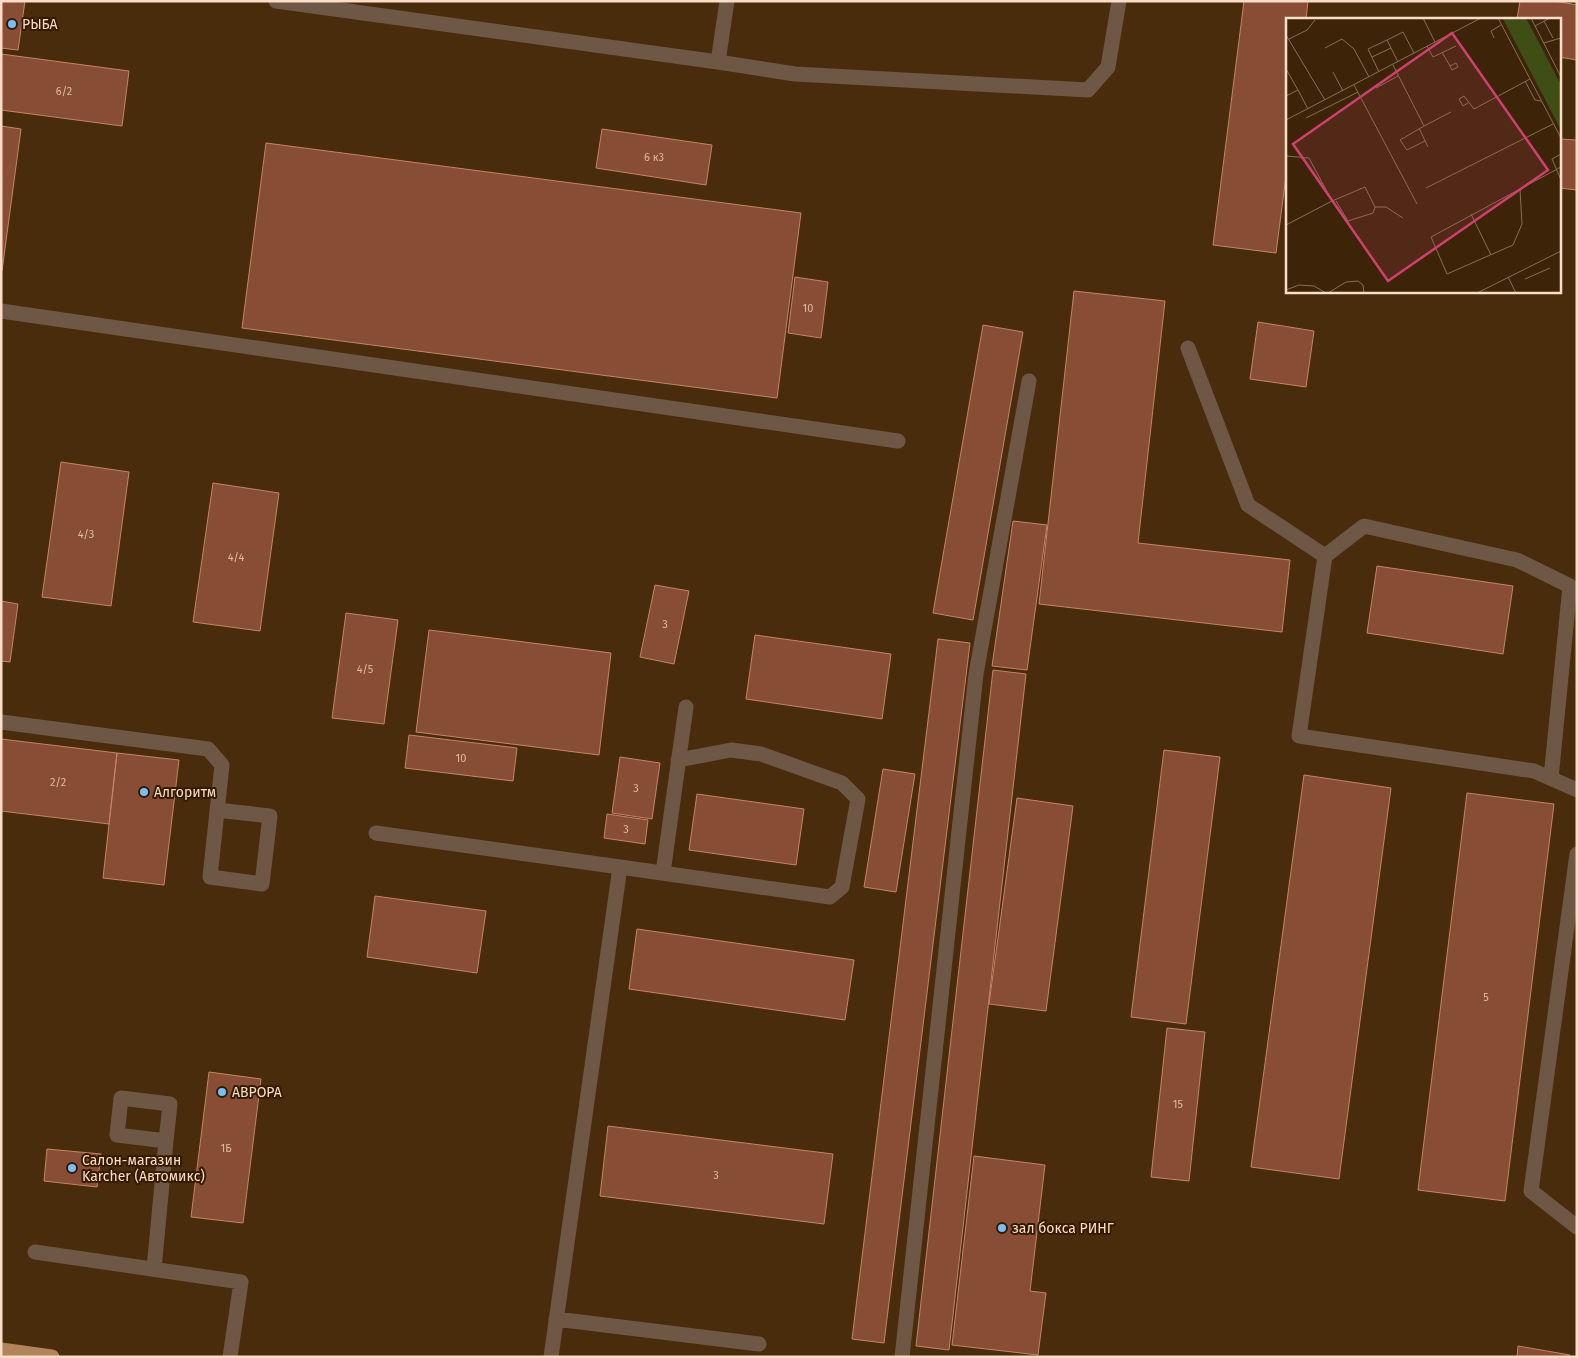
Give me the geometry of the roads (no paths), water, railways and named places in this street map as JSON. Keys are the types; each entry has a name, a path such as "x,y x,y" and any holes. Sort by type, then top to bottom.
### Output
{"main road":[{"path":"1,1350 52,1357"}],"lane":[{"path":"276,1 795,74 1088,90 1108,67 1119,1"},
{"path":"718,62 727,1"},
{"path":"1,311 898,442"},
{"path":"1188,348 1248,505 1325,556"},
{"path":"902,1357 976,674 1029,380"},
{"path":"1551,778 1570,586 1517,560 1364,526 1325,556 1299,736 1534,771 1577,790"},
{"path":"663,873 686,707"},
{"path":"1,722 208,749 222,765 217,810 210,877 262,884 270,816 217,810"},
{"path":"376,833 830,897 842,887 858,798 842,783 761,754 731,750 678,760"},
{"path":"1577,854 1531,1191 1577,1228"},
{"path":"551,1357 620,866"},
{"path":"154,1269 166,1140"},
{"path":"35,1252 241,1282 230,1357"},
{"path":"556,1319 759,1344"}],"place":[{"name":"РЫБА","path":"12,24"},
{"name":"Алгоритм","path":"144,792"},
{"name":"АВРОРА","path":"222,1092"},
{"name":"Салон-магазин Karcher (Автомикс)","path":"72,1168"},
{"name":"зал бокса РИНГ","path":"1002,1228"}]}
